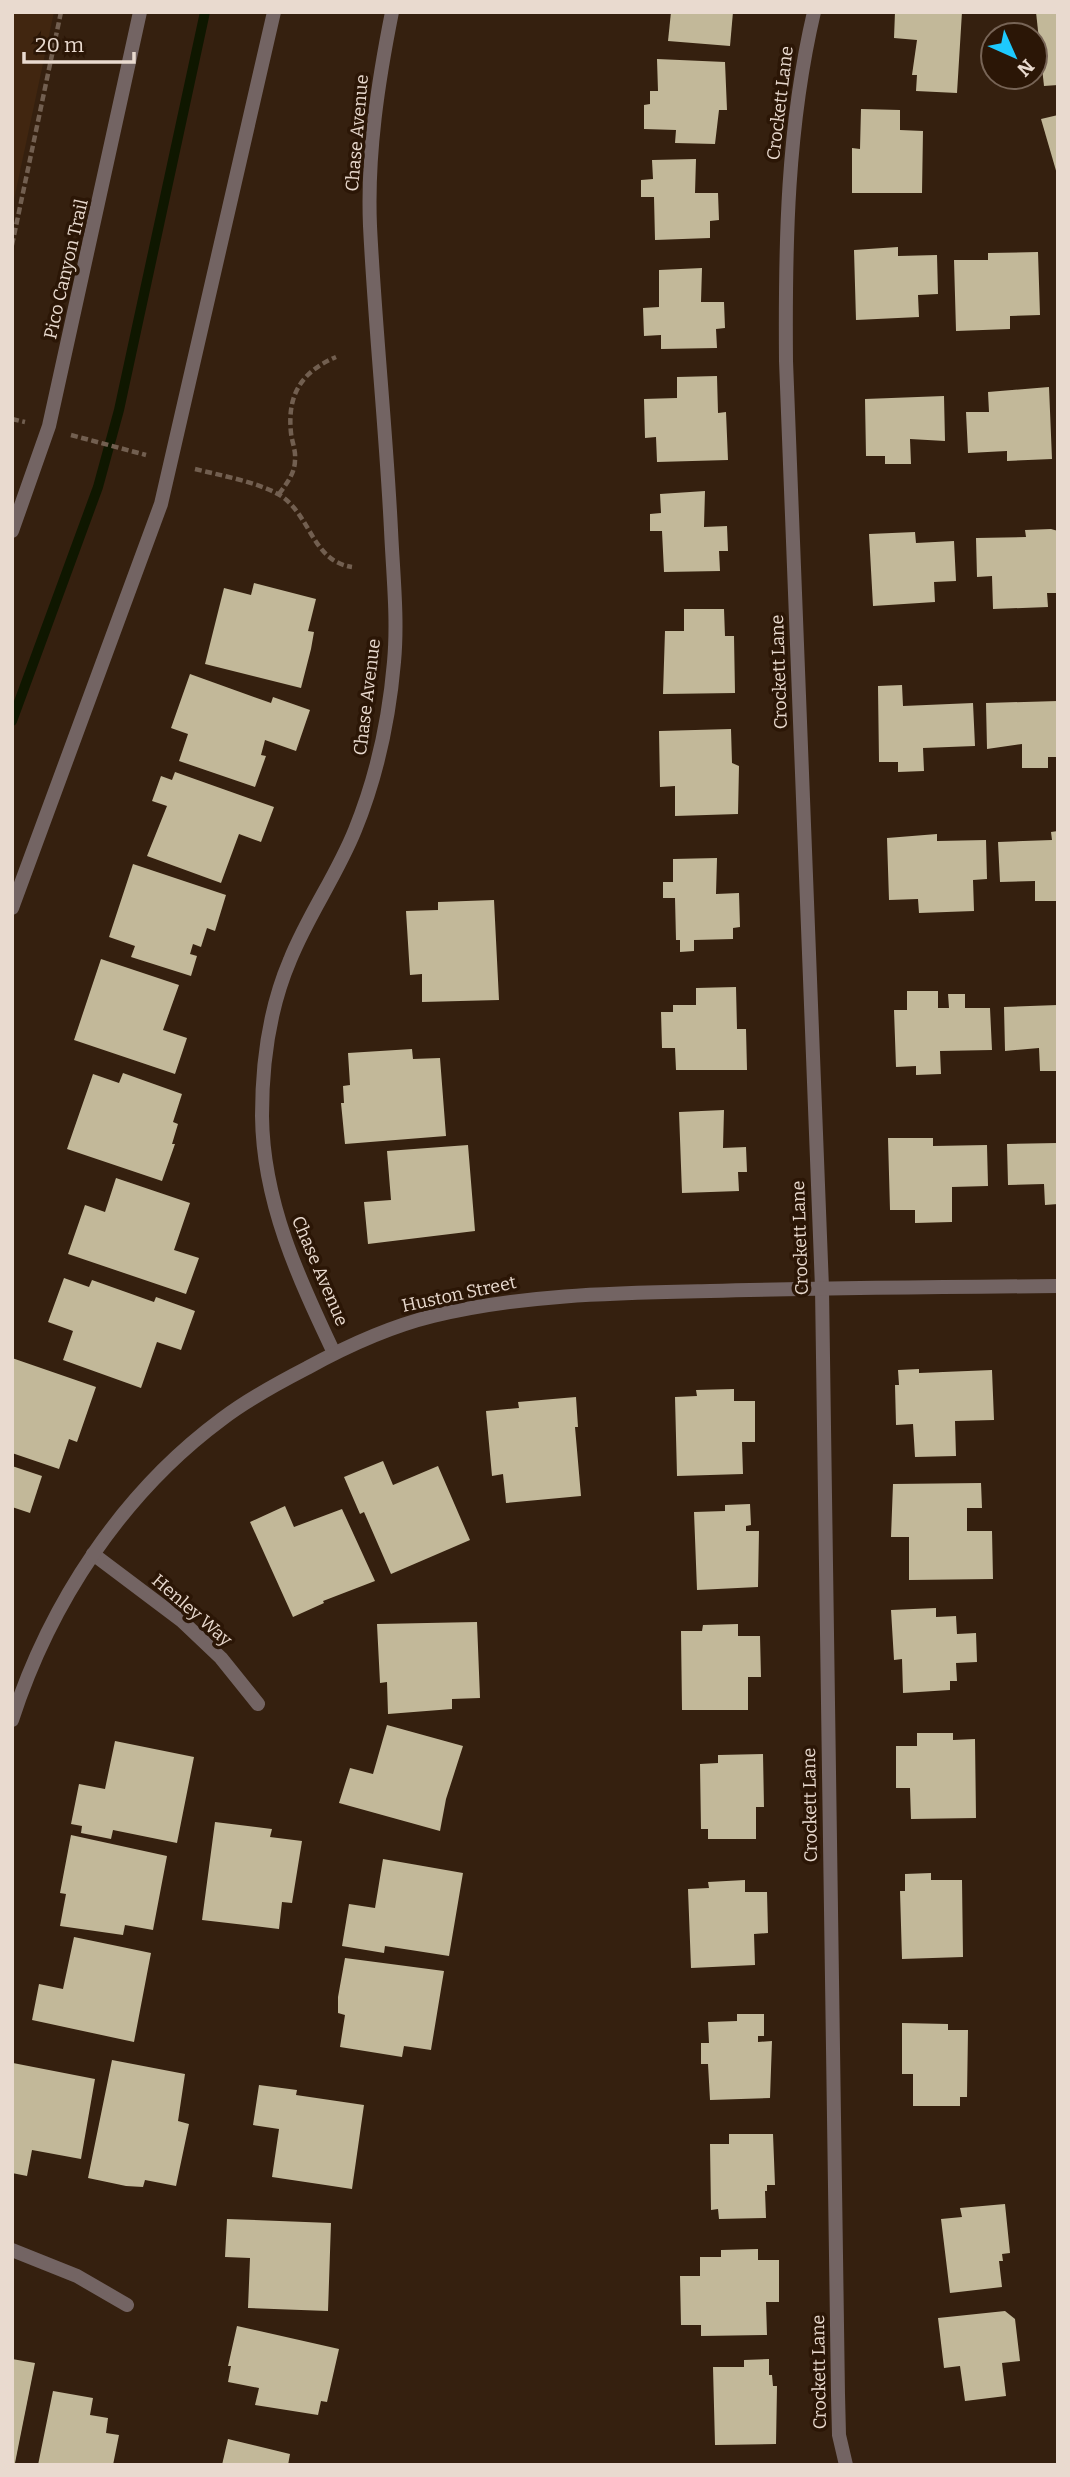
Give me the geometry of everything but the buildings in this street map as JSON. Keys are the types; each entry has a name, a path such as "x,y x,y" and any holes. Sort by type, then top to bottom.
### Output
{"street":[{"name":"Pico Canyon Trail","path":"12,531 49,426 140,12"},
{"path":"12,908 161,504 274,12"},
{"name":"Chase Avenue","path":"334,1353 279,1227 268,1175 262,1119 271,1018 289,961 354,834 375,779 387,722 395,659 395,602 384,388 370,223 378,84 392,12"},
{"name":"Crockett Lane","path":"814,12 795,117 786,270 786,361 822,1288 838,2394 839,2435 846,2465"},
{"name":"Huston Street","path":"12,1720 23,1685 52,1620 93,1554 128,1509 171,1462 221,1419 334,1353 373,1335 430,1317 560,1294 1058,1286"},
{"name":"Henley Way","path":"93,1554 182,1621 221,1658 258,1704"},
{"path":"12,2250 77,2276 127,2305"}],"path":[{"path":"12,246 61,12"},
{"path":"279,494 292,476 295,460 291,432 292,396 303,377 320,364 336,357"},
{"path":"12,419 39,426"},
{"path":"66,433 159,459"},
{"path":"186,466 279,494 301,518 322,554 339,565 352,567"}],"shaded area":[{"path":"12,12 54,12 12,209"}],"waterway":[{"path":"12,721 98,487 119,410 205,12"}]}
